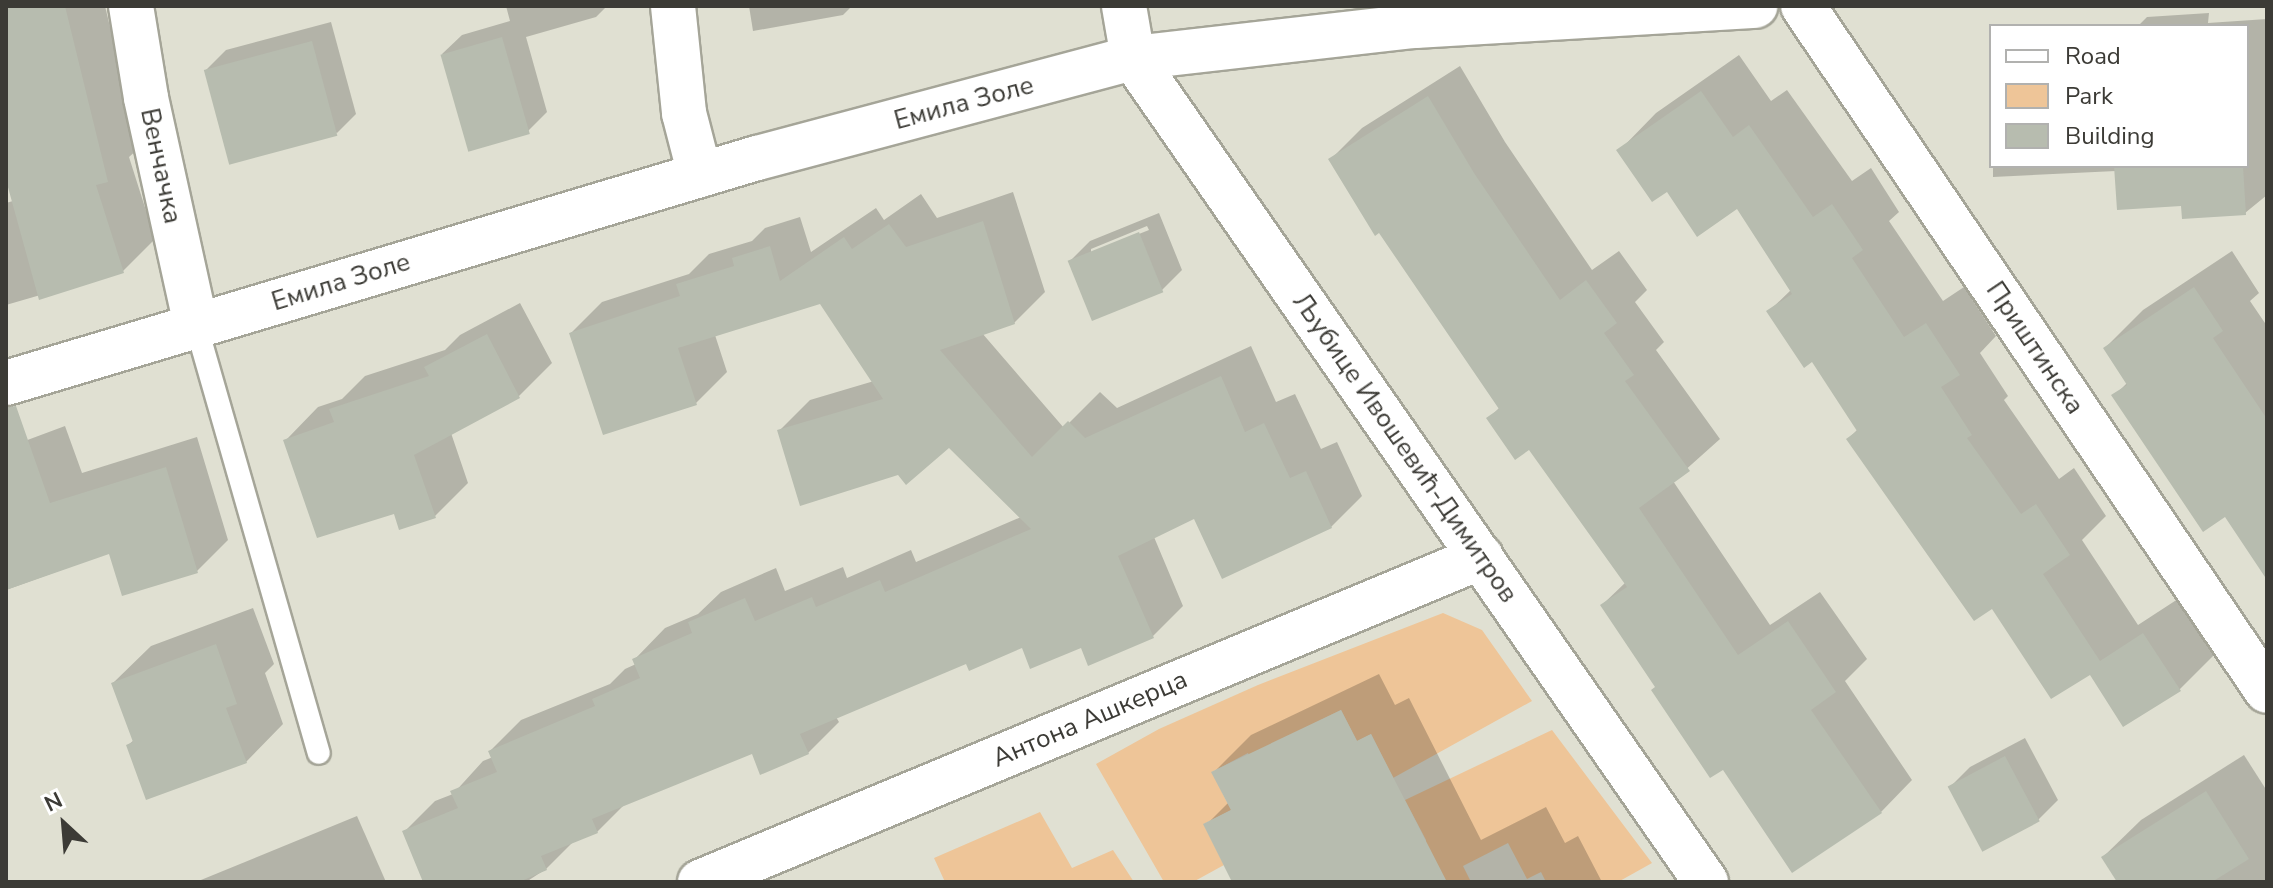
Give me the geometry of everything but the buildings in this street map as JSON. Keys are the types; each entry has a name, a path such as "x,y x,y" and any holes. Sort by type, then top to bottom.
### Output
{"street":[{"name":"Венчачка","path":"131,6 146,98 196,325"},
{"path":"673,6 684,113 700,175"},
{"name":"Љубице Ивошевић-Димитров","path":"1124,6 1133,58 1706,882"},
{"name":"Емила Золе","path":"6,383 700,175 1133,58 1416,26 1755,6"},
{"name":"Приштинска","path":"1803,6 2267,691"},
{"name":"Антона Ашкерца","path":"700,882 1481,557"}],"lane":[{"path":"196,325 319,753"}],"green space":[{"path":"1443,613 1482,630 1532,701 1393,778 1371,734 1357,741 1341,710 1293,734 1264,786 1248,753 1212,772 1231,810 1204,824 1224,865 1193,882 1164,882 1096,764 1159,729 1258,685"},
{"path":"1552,730 1652,863 1618,882 1546,882 1541,872 1527,879 1508,843 1463,866 1471,882 1417,882 1426,840 1405,800"},
{"path":"1040,812 1072,868 1113,850 1134,882 945,882 934,858"}]}
